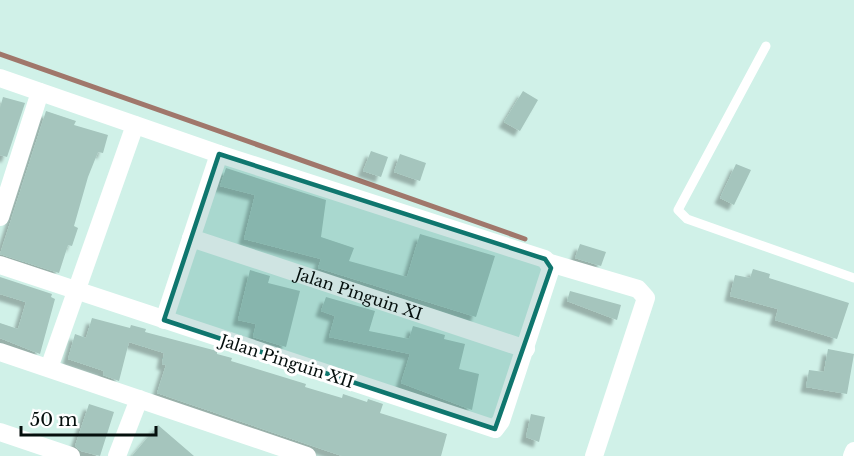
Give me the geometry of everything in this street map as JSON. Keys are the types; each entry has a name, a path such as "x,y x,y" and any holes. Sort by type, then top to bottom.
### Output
{"street":[{"path":"0,78 219,154 545,259 550,263 638,289 646,298 594,456"},
{"path":"0,217 6,172 40,93"},
{"path":"49,368 135,125"},
{"path":"164,320 219,154"},
{"name":"Jalan Pinguin XI","path":"191,238 525,349"},
{"path":"525,349 551,268 550,263"},
{"name":"Jalan Pinguin XII","path":"0,265 75,292 488,428 495,429 499,426 525,349"},
{"path":"0,352 308,456"},
{"path":"117,456 139,399"},
{"path":"0,432 71,456"},
{"path":"852,456 854,451"}],"lane":[{"path":"766,45 678,210 687,219 854,278"}],"highlighted area":[{"path":"219,154 545,259 551,268 495,429 164,320"}],"building":[{"path":"523,91 538,100 520,131 504,122"},
{"path":"3,97 25,103 7,157 0,155 0,108"},
{"path":"46,111 76,121 74,125 108,135 103,153 98,152 88,177 74,226 78,228 72,246 68,245 59,273 0,254"},
{"path":"371,151 388,157 381,177 363,171"},
{"path":"400,154 426,163 420,181 394,172"},
{"path":"736,164 751,170 734,205 720,198"},
{"path":"226,168 326,200 321,237 354,248 349,261 407,277 420,234 495,256 476,317 318,268 321,259 244,239 255,195 220,186"},
{"path":"580,244 606,252 601,266 575,258"},
{"path":"753,269 770,274 769,278 849,303 837,339 775,320 778,309 730,296 735,275 750,278"},
{"path":"250,270 270,276 268,283 300,291 286,347 253,337 256,324 238,320"},
{"path":"0,277 52,294 51,297 55,299 40,354 0,338 0,323 18,329 26,302 0,294"},
{"path":"570,291 621,305 617,320 567,301"},
{"path":"326,297 375,311 369,331 409,339 413,326 445,335 444,339 465,344 459,369 479,374 472,410 401,383 410,354 329,337 335,316 321,311"},
{"path":"92,318 130,328 131,325 146,329 145,332 217,351 217,354 232,358 231,361 306,384 305,387 342,398 343,394 367,402 368,399 383,404 380,413 447,434 441,456 342,456 157,393 166,365 162,364 164,353 129,342 119,381 103,375 104,371 68,359 75,334 86,338"},
{"path":"828,349 854,354 847,394 806,387 809,370 824,372"},
{"path":"89,404 114,412 100,456 81,451 75,446"},
{"path":"531,414 545,417 539,442 526,437"},
{"path":"158,425 194,456 132,456"}],"waterway":[{"path":"0,54 525,239"}]}
